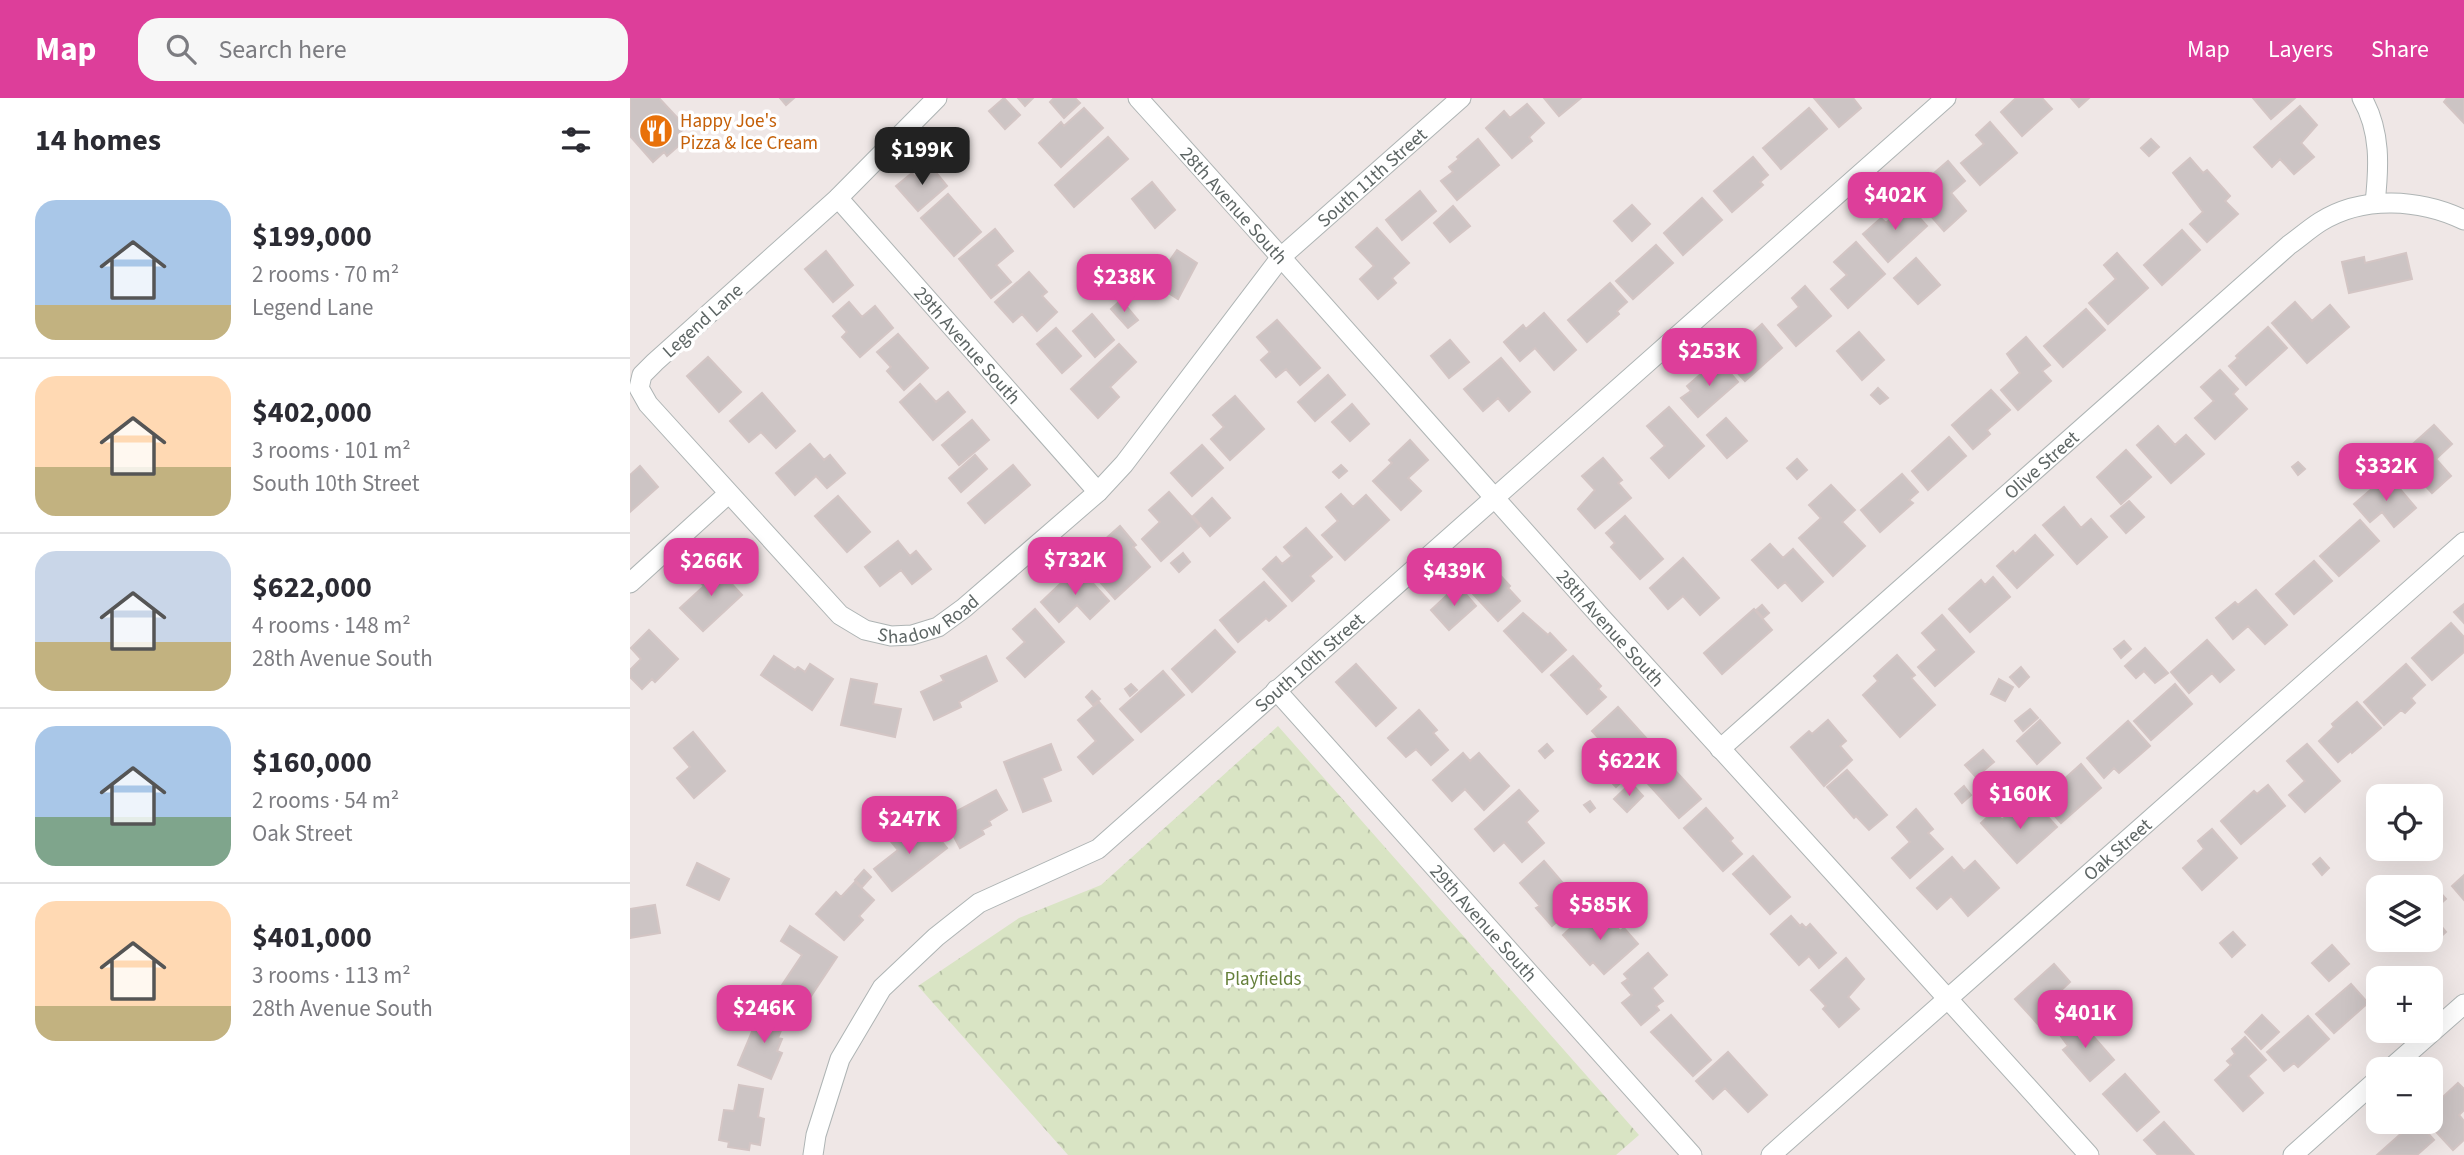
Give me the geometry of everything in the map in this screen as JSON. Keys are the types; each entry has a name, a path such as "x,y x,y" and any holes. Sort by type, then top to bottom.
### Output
{"street":[{"name":"Legend Lane","path":"728,494 648,404 639,388 642,375 838,198 937,98"},
{"name":"28th Avenue South","path":"1138,98 1493,497 1948,996 2089,1155"},
{"name":"South 11th Street","path":"1281,257 1461,98"},
{"name":"South 10th Street","path":"813,1155 816,1135 840,1059 882,988 936,937 979,903 1098,849 1945,98"},
{"path":"2362,98 2373,124 2380,161 2375,204"},
{"name":"29th Avenue South","path":"838,198 1098,492"},
{"name":"Olive Street","path":"1720,749 2289,245 2322,221 2375,204 2413,204 2446,211 2464,220"},
{"name":"Shadow Road","path":"728,494 839,615 865,630 891,636 912,635 938,627 964,608 1098,492 1124,464 1281,257"},
{"path":"630,583 728,494"},
{"name":"Oak Street","path":"1771,1155 2464,542"},
{"name":"29th Avenue South","path":"1276,690 1692,1155"},
{"path":"2404,1057 2464,1004"},
{"path":"2293,1155 2366,1090"}],"green space":[{"name":"Playfields","path":"1278,726 1639,1135 1616,1155 1068,1155 918,986 1019,918 1101,885"}],"building":[{"name":"Happy Joe's Pizza & Ice Cream","path":"630,98 659,98 686,127 677,135 683,142 667,156 664,152 653,162 630,136"},
{"path":"780,98 794,98 786,105"},
{"path":"1004,98 1020,115 1005,129 989,111"},
{"path":"1018,98 1033,98 1025,106"},
{"path":"1054,98 1075,98 1080,103 1064,118 1050,102"},
{"path":"1544,98 1581,98 1559,116"},
{"path":"1814,98 1853,98 1861,108 1839,127"},
{"path":"2016,98 2042,98 2052,109 2022,136 2001,112"},
{"path":"2071,98 2089,98 2079,107"},
{"path":"2253,98 2295,98 2271,119"},
{"path":"2447,98 2464,98 2464,123 2444,102"},
{"path":"1527,104 1544,123 1529,137 1532,141 1512,158 1486,128 1504,111 1510,118"},
{"path":"2300,106 2317,125 2301,143 2314,157 2294,174 2280,159 2272,167 2254,147"},
{"path":"1084,108 1103,128 1061,167 1039,143 1061,122 1064,126"},
{"path":"1809,108 1827,129 1781,169 1763,148"},
{"path":"1990,122 2017,153 1980,185 1961,163 1984,144 1976,135"},
{"path":"1108,137 1128,159 1074,207 1055,185"},
{"path":"1478,139 1499,165 1457,200 1441,181 1453,172 1449,167 1459,159 1457,157"},
{"path":"2151,139 2159,147 2149,156 2141,148"},
{"path":"1753,157 1768,175 1760,182 1763,185 1732,212 1714,191"},
{"path":"2190,158 2203,173 2207,170 2230,196 2225,201 2238,214 2207,242 2190,224 2203,212 2173,173"},
{"path":"1948,161 1965,181 1951,193 1966,211 1944,231 1911,193"},
{"path":"929,164 947,186 918,211 896,186 912,173 915,177"},
{"path":"1152,182 1175,210 1155,228 1132,199"},
{"path":"1420,191 1436,211 1402,240 1386,220"},
{"path":"948,194 981,232 954,256 921,218"},
{"path":"1702,198 1722,220 1683,255 1664,233"},
{"path":"1907,204 1927,226 1888,262 1863,234 1881,218 1886,223"},
{"path":"1632,205 1650,224 1632,241 1614,221"},
{"path":"1453,206 1470,226 1450,242 1434,223"},
{"path":"1377,228 1409,263 1392,278 1396,283 1378,299 1360,279 1374,266 1356,247"},
{"path":"995,229 1013,251 996,265 1011,282 991,298 959,259"},
{"path":"2182,230 2200,250 2162,285 2144,265"},
{"path":"1856,242 1885,274 1848,308 1831,289 1847,275 1834,262"},
{"path":"1656,245 1673,263 1633,299 1616,281"},
{"path":"1177,250 1197,263 1178,299 1148,280 1160,262 1166,266"},
{"path":"826,251 853,285 833,302 805,269"},
{"path":"2117,253 2148,288 2108,324 2089,303 2116,279 2104,265"},
{"path":"2406,253 2412,279 2349,293 2342,262 2364,257 2365,263"},
{"path":"1916,258 1940,285 1918,304 1894,278"},
{"path":"1029,272 1047,292 1042,296 1057,312 1037,331 1022,314 1013,322 995,302"},
{"path":"1610,283 1627,302 1617,311 1619,314 1587,342 1568,320"},
{"path":"1805,286 1831,316 1796,346 1778,325 1799,307 1792,298"},
{"path":"1121,300 1138,320 1128,328 1111,309"},
{"path":"849,302 862,317 875,306 893,328 860,357 842,337 847,332 833,316"},
{"path":"2295,302 2312,321 2330,305 2349,327 2307,363 2272,323"},
{"path":"2086,309 2105,330 2063,367 2044,346"},
{"path":"1544,313 1576,350 1554,370 1535,348 1520,361 1504,342 1523,325 1526,329"},
{"path":"1092,314 1114,340 1095,357 1073,331"},
{"path":"1277,320 1320,368 1300,385 1286,369 1276,377 1261,360 1270,352 1257,337"},
{"path":"1762,324 1782,348 1745,381 1724,358"},
{"path":"2268,327 2287,348 2246,385 2229,366 2238,358 2236,356"},
{"path":"1056,328 1081,356 1062,373 1037,344"},
{"path":"1859,332 1884,360 1862,380 1837,351"},
{"path":"898,334 928,368 904,390 887,371 891,367 877,352"},
{"path":"2026,337 2050,365 2042,371 2051,381 2018,410 2001,390 2020,373 2007,354"},
{"path":"1450,340 1469,362 1449,378 1431,356"},
{"path":"1119,344 1136,362 1110,387 1119,397 1098,418 1071,389"},
{"path":"708,357 741,392 719,412 687,376"},
{"path":"1501,358 1530,392 1509,411 1498,398 1483,411 1464,389"},
{"path":"1718,359 1738,382 1698,417 1681,398 1691,391 1687,386"},
{"path":"2220,370 2238,389 2233,394 2247,409 2215,439 2195,418 2214,401 2201,387"},
{"path":"1328,375 1345,395 1315,421 1298,402"},
{"path":"920,384 936,402 948,392 965,412 933,440 900,402"},
{"path":"1878,388 1888,398 1880,404 1871,395"},
{"path":"1991,390 2010,410 1987,430 1990,434 1973,449 1952,425"},
{"path":"762,393 795,431 776,448 761,432 749,442 730,421"},
{"path":"1235,396 1264,429 1230,460 1211,439 1224,427 1213,415"},
{"path":"1352,404 1369,424 1350,441 1332,422"},
{"path":"1669,407 1704,446 1669,478 1651,458 1665,446 1647,426"},
{"path":"1726,418 1747,441 1727,458 1707,435"},
{"path":"972,420 989,440 959,465 942,445"},
{"path":"2434,425 2452,444 2436,459 2451,476 2432,493 2402,460 2418,446 2414,443"},
{"path":"2158,426 2175,445 2186,435 2204,454 2171,483 2137,445"},
{"path":"1949,437 1966,456 1928,490 1912,471"},
{"path":"1410,440 1428,460 1408,478 1421,491 1401,510 1373,481 1392,463 1389,460"},
{"path":"810,444 824,460 830,455 845,473 827,488 816,476 795,495 776,473"},
{"path":"1202,445 1223,468 1192,496 1171,473"},
{"path":"2126,450 2151,477 2121,504 2097,477"},
{"path":"975,455 987,469 961,492 949,478"},
{"path":"1603,458 1622,480 1618,483 1631,498 1595,528 1578,509 1595,490 1582,476"},
{"path":"1797,459 1807,470 1797,479 1787,468"},
{"path":"2298,462 2305,469 2298,475 2292,467"},
{"path":"1013,465 1030,485 985,523 968,503"},
{"path":"1341,465 1347,471 1339,478 1333,472"},
{"path":"640,466 658,487 630,512 630,475"},
{"path":"1902,474 1918,492 1909,500 1913,503 1880,532 1861,510"},
{"path":"2388,475 2416,508 2394,527 2382,512 2370,522 2354,504"},
{"path":"1831,485 1855,510 1842,522 1865,546 1833,576 1799,538 1821,518 1809,505"},
{"path":"1169,492 1200,526 1161,561 1142,539 1160,522 1149,510"},
{"path":"1341,494 1353,507 1366,495 1389,520 1345,560 1322,535 1338,521 1326,507"},
{"path":"838,496 870,532 847,552 815,516"},
{"path":"1212,498 1230,518 1210,536 1193,516"},
{"path":"2129,501 2144,517 2126,533 2111,516"},
{"path":"2064,507 2081,528 2091,519 2107,537 2077,564 2043,525"},
{"path":"1625,516 1663,559 1640,579 1611,547 1615,543 1606,533"},
{"path":"2360,520 2379,541 2339,576 2320,556"},
{"path":"1120,526 1150,567 1115,599 1094,575 1116,556 1103,541"},
{"path":"1306,528 1332,557 1310,576 1314,581 1292,601 1263,569 1276,557 1282,564 1292,556 1284,547"},
{"path":"2035,535 2053,555 2017,588 1997,566"},
{"path":"898,541 910,556 916,551 931,569 912,584 901,570 880,586 865,567"},
{"path":"1770,544 1783,558 1793,549 1823,582 1802,601 1785,582 1778,588 1752,560"},
{"path":"1183,553 1190,562 1179,572 1171,563"},
{"path":"1683,558 1719,598 1700,615 1683,596 1668,609 1650,588"},
{"path":"1487,561 1520,601 1498,621 1463,583"},
{"path":"2314,561 2332,581 2294,614 2276,594"},
{"path":"713,564 742,595 703,631 680,608 704,586 697,579"},
{"path":"1078,567 1109,601 1090,619 1077,605 1059,622 1041,602"},
{"path":"1993,577 2010,597 1970,632 1949,609 1981,580 1985,585"},
{"path":"1264,582 1286,606 1269,621 1266,618 1238,642 1220,620"},
{"path":"1458,585 1476,606 1449,630 1431,610"},
{"path":"2256,590 2287,625 2265,644 2248,626 2233,639 2216,618 2235,602 2238,605"},
{"path":"2464,604 2464,623 2454,612"},
{"path":"1762,605 1769,613 1763,618 1756,610"},
{"path":"1035,609 1064,642 1025,677 1007,658 1025,642 1013,629"},
{"path":"1754,609 1772,630 1722,674 1704,653"},
{"path":"1523,613 1548,635 1550,633 1566,650 1542,672 1504,631"},
{"path":"1942,615 1974,652 1935,686 1918,667 1937,650 1922,633"},
{"path":"2451,623 2464,637 2464,652 2432,680 2412,658"},
{"path":"649,630 678,659 655,682 652,679 642,689 630,677 630,670 641,659 631,648"},
{"path":"1215,630 1235,652 1192,692 1172,669"},
{"path":"2207,640 2234,670 2220,682 2212,673 2189,693 2171,672"},
{"path":"2124,641 2131,649 2121,658 2114,649"},
{"path":"2145,648 2168,673 2155,683 2144,671 2136,678 2125,666"},
{"path":"1897,655 1915,675 1911,678 1935,705 1900,737 1863,695 1878,681 1874,676"},
{"path":"774,656 795,670 798,667 805,672 810,664 833,679 812,710 761,675"},
{"path":"986,656 997,681 959,702 961,707 934,720 921,692 944,681 941,676"},
{"path":"1573,656 1601,686 1598,689 1606,697 1587,714 1551,675"},
{"path":"1356,664 1396,708 1376,726 1336,682"},
{"path":"2406,664 2425,685 2411,698 2415,703 2405,713 2401,710 2384,725 2364,702"},
{"path":"2021,667 2029,677 2019,687 2010,677"},
{"path":"1163,671 1184,695 1141,732 1120,709"},
{"path":"851,679 877,684 873,704 901,709 895,737 841,725"},
{"path":"1999,679 2013,687 2005,701 1991,694"},
{"path":"1131,684 1137,690 1130,696 1125,689"},
{"path":"2175,684 2192,704 2151,740 2134,721"},
{"path":"1092,691 1100,699 1093,705 1086,697"},
{"path":"1099,702 1133,740 1093,774 1078,757 1096,741 1078,720"},
{"path":"2357,702 2381,728 2338,762 2319,741 2334,727 2332,724"},
{"path":"1618,707 1656,749 1616,787 1599,769 1614,755 1592,731"},
{"path":"2030,709 2038,718 2023,731 2015,721"},
{"path":"1419,710 1437,730 1433,733 1448,750 1431,765 1416,749 1406,757 1388,738"},
{"path":"1828,720 1846,741 1840,746 1852,760 1824,786 1791,747 1809,731 1812,734"},
{"path":"2040,720 2060,743 2037,764 2017,741"},
{"path":"2128,721 2150,746 2119,773 2114,768 2104,778 2087,758"},
{"path":"693,732 725,771 694,798 677,778 690,767 674,748"},
{"path":"1051,744 1061,770 1042,778 1051,801 1023,812 1004,762"},
{"path":"1547,744 1553,751 1545,758 1539,751"},
{"path":"2307,744 2340,781 2305,812 2289,795 2305,781 2287,761"},
{"path":"1983,750 1994,762 1976,777 1965,765"},
{"path":"1463,753 1470,761 1479,753 1509,786 1484,810 1465,789 1452,801 1433,780"},
{"path":"1662,760 1670,769 1672,767 1701,799 1679,818 1642,777"},
{"path":"2081,764 2101,788 2061,823 2041,800"},
{"path":"1847,770 1887,815 1869,830 1856,816 1854,818 1827,787"},
{"path":"1631,783 1643,796 1627,812 1614,799"},
{"path":"2268,785 2285,806 2241,844 2221,821 2254,791 2257,794"},
{"path":"1964,786 1971,795 1962,803 1955,794"},
{"path":"996,790 1007,810 989,821 991,825 982,830 984,834 960,848 944,818"},
{"path":"1519,790 1538,811 1526,822 1544,843 1522,862 1504,842 1494,851 1475,829"},
{"path":"1590,801 1595,808 1590,812 1584,805"},
{"path":"2036,804 2057,827 2017,863 1981,823 1994,811 2002,820 2012,811 2019,819"},
{"path":"1706,808 1733,838 1730,841 1742,854 1723,871 1684,828"},
{"path":"1916,809 1933,829 1928,833 1943,849 1910,878 1892,858 1910,842 1897,827"},
{"path":"905,825 915,839 930,827 947,848 892,891 874,869 898,850 888,838"},
{"path":"2212,829 2237,858 2202,890 2183,868 2204,849 2198,841"},
{"path":"1753,856 1790,897 1770,914 1733,874"},
{"path":"1952,857 1964,871 1975,861 1999,888 1968,916 1951,896 1937,909 1917,888"},
{"path":"2320,858 2329,868 2322,875 2313,864"},
{"path":"1544,861 1579,902 1552,926 1536,908 1540,906 1520,883"},
{"path":"697,863 729,879 719,900 687,885"},
{"path":"864,870 871,877 862,887 855,880"},
{"path":"2464,875 2464,900 2452,886"},
{"path":"855,882 874,900 859,916 863,920 844,940 816,914 836,892 841,897"},
{"path":"655,905 660,933 630,938 630,909"},
{"path":"1589,911 1601,925 1612,922 1620,931 1624,928 1638,944 1604,974 1593,962 1590,965 1563,935"},
{"path":"1791,916 1800,926 1802,924 1806,928 1810,924 1836,953 1819,968 1809,956 1799,965 1771,934"},
{"path":"790,926 837,957 801,1011 776,994 802,955 781,941"},
{"path":"2233,932 2245,945 2232,957 2220,943"},
{"path":"2332,945 2349,964 2329,981 2312,963"},
{"path":"1648,953 1667,975 1652,988 1663,1001 1656,1006 1659,1010 1641,1025 1622,1003 1632,995 1622,983 1628,979 1624,974"},
{"path":"1846,958 1864,979 1848,997 1859,1009 1839,1027 1823,1009 1826,1006 1811,990"},
{"path":"2054,964 2070,982 2054,997 2069,1013 2046,1033 2015,999"},
{"path":"2351,984 2366,1001 2366,1005 2334,1033 2316,1014"},
{"path":"762,1008 786,1018 778,1038 782,1039 777,1051 782,1053 771,1079 738,1065"},
{"path":"1671,1015 1711,1060 1693,1076 1651,1032"},
{"path":"2262,1015 2279,1032 2261,1049 2245,1032"},
{"path":"2308,1016 2329,1039 2298,1067 2294,1063 2284,1071 2267,1052"},
{"path":"2078,1019 2114,1060 2090,1081 2063,1050 2068,1046 2060,1035"},
{"path":"2245,1037 2266,1060 2248,1076 2263,1093 2243,1111 2215,1080 2231,1065 2227,1061 2235,1054 2232,1049"},
{"path":"1728,1052 1767,1095 1748,1112 1725,1088 1713,1099 1696,1081"},
{"path":"2125,1074 2159,1112 2137,1131 2103,1094"},
{"path":"2458,1083 2464,1089 2464,1110 2459,1115 2464,1121 2464,1140 2453,1150 2438,1134 2443,1134 2443,1097"},
{"path":"739,1085 763,1089 758,1117 764,1119 760,1145 750,1143 749,1150 728,1147 729,1142 719,1140 724,1110 734,1111"},
{"path":"2164,1122 2194,1155 2158,1155 2144,1140"},
{"path":"2401,1134 2429,1134 2434,1140 2417,1155 2377,1155"}],"place":[{"name":"Happy Joe's Pizza & Ice Cream","path":"656,131"}]}
